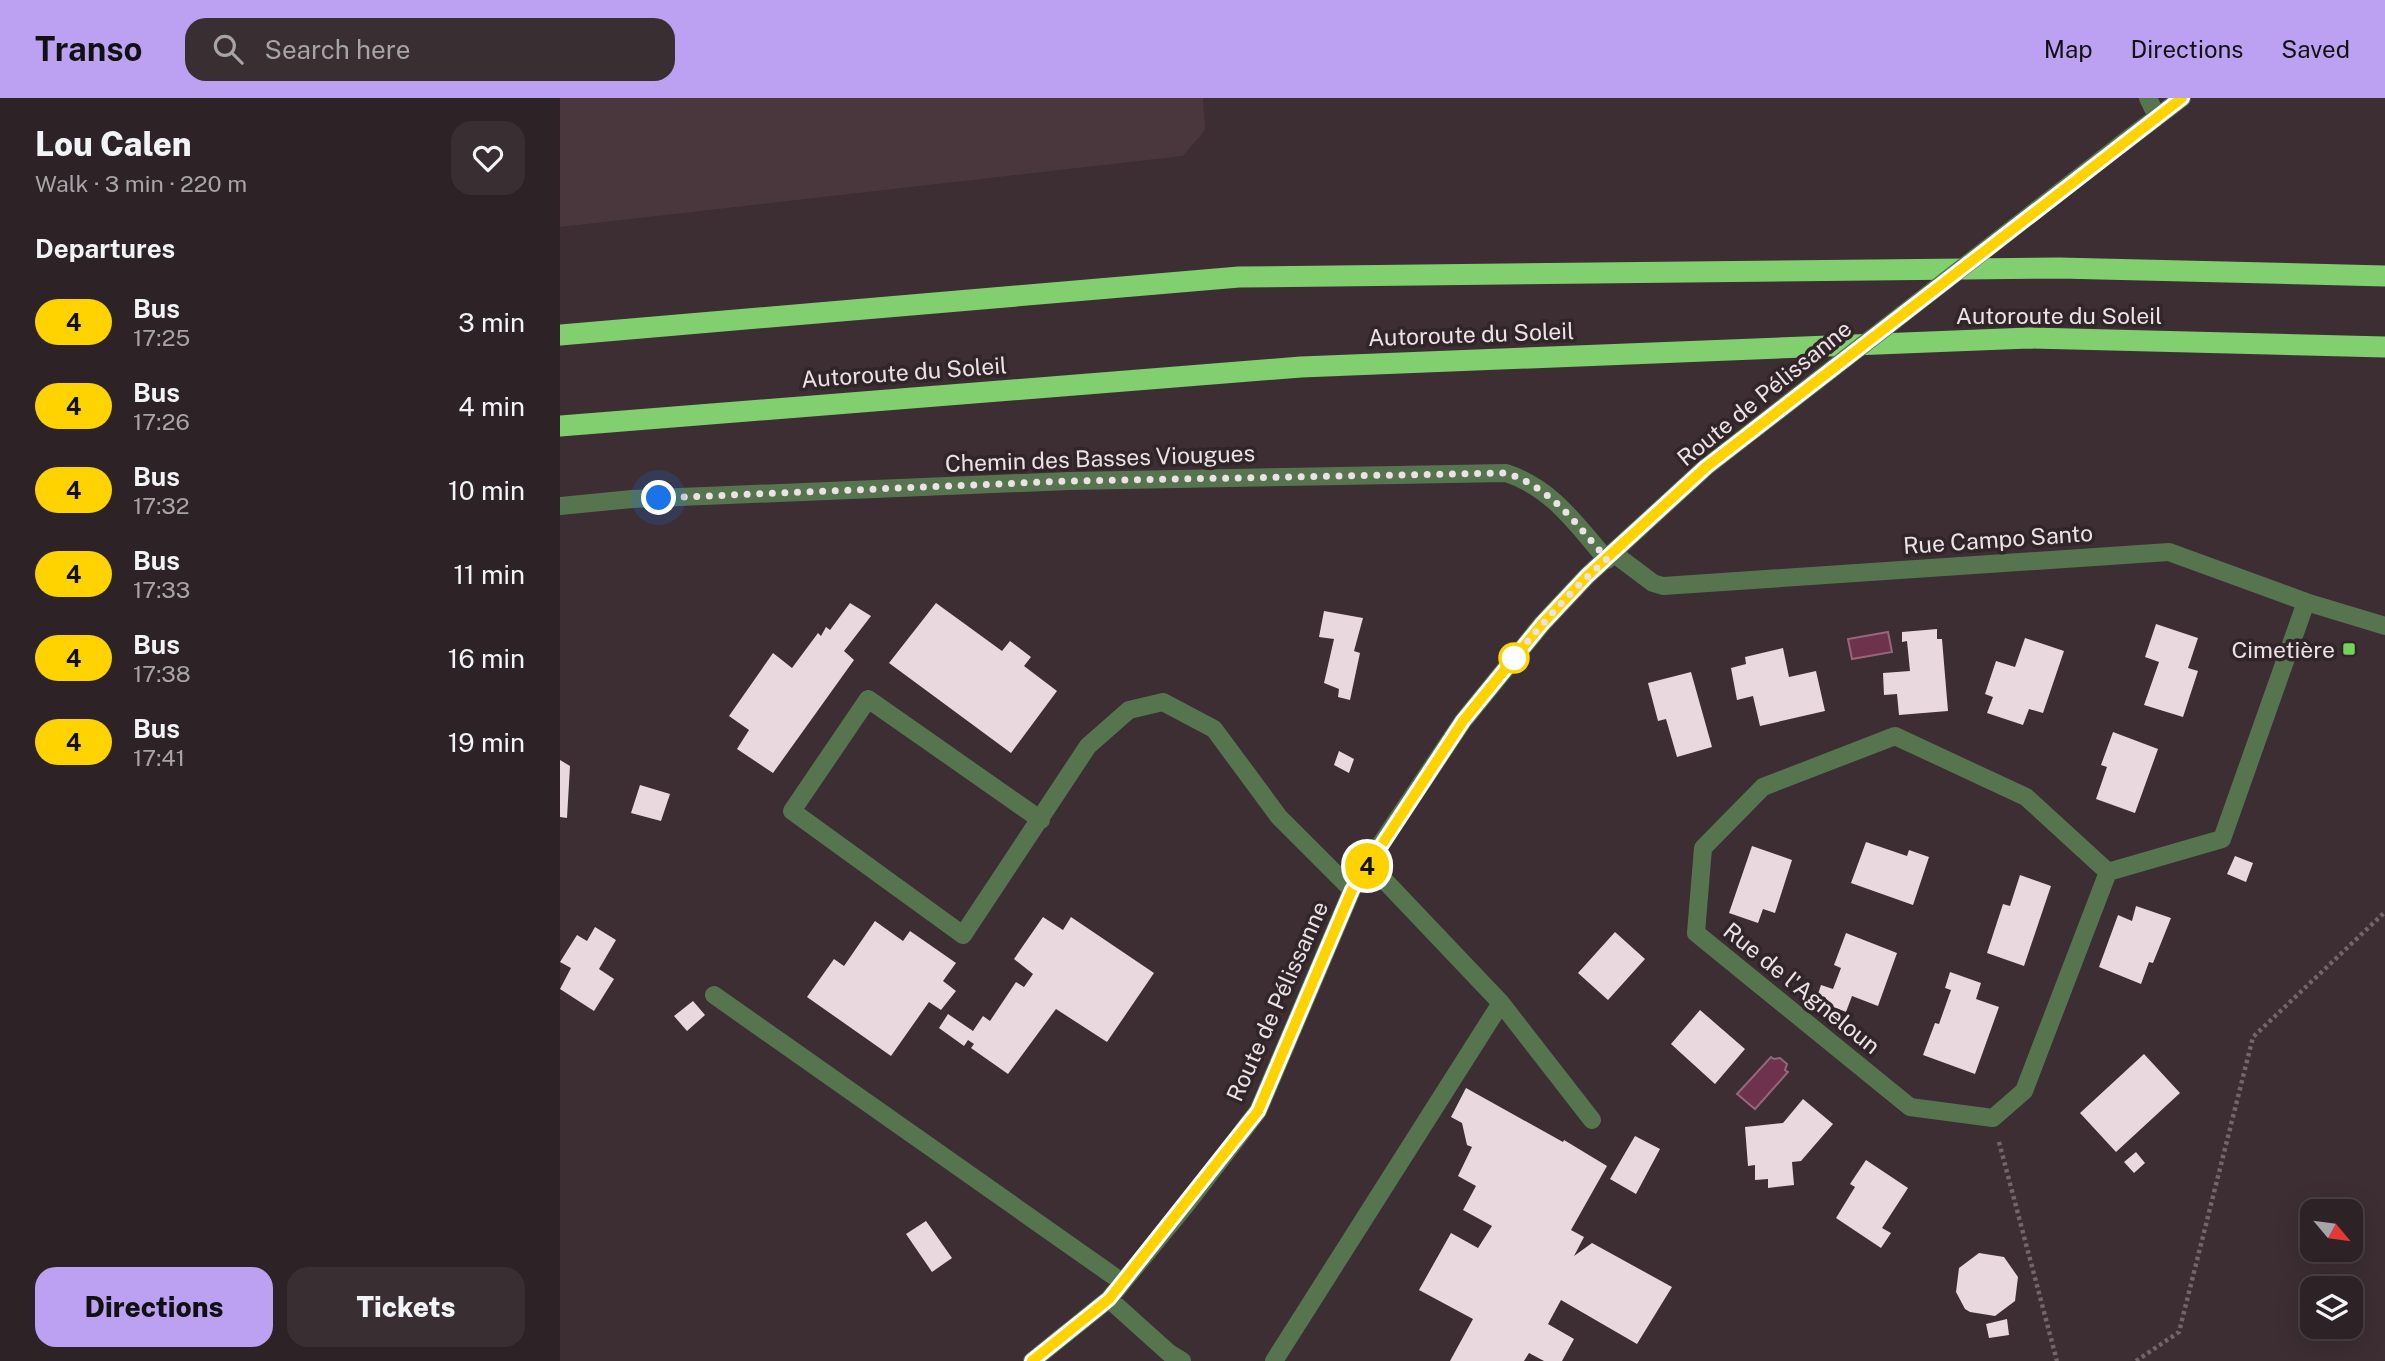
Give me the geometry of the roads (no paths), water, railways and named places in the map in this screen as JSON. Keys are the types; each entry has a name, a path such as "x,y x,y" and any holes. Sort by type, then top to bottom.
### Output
{"highway":[{"name":"Autoroute du Soleil","path":"560,335 1240,277 2059,268 2385,276"},
{"name":"Autoroute du Soleil","path":"560,426 1301,368 2029,338 2385,347"}],"street":[{"path":"2148,98 2157,117"},
{"name":"Route de Pélissanne","path":"1032,1361 1109,1299 1258,1111 1352,890 1463,721 1542,624 1587,576 1706,467 2182,98"},
{"name":"Chemin des Basses Viougues","path":"560,506 632,499 1069,481 1506,473 1542,489 1610,556"},
{"name":"Rue Campo Santo","path":"1610,556 1662,586 2169,552 2306,602 2385,626"},
{"path":"2108,872 2222,839 2306,602"},
{"path":"1041,820 868,699 792,811 963,936 1041,820 1088,746 1129,710 1163,702 1213,729 1279,817 1352,890"},
{"name":"Rue de l'Agneloun","path":"1895,736 2026,797 2108,872 2024,1091 1993,1118 1910,1107 1696,933 1703,848 1763,787 1895,736"},
{"path":"1368,863 1500,1003 1592,1120"},
{"path":"714,995 1122,1282"},
{"path":"1274,1361 1500,1003"},
{"path":"1109,1299 1169,1353 1182,1361"}],"place":[{"name":"Cimetière","path":"2349,649"}]}
